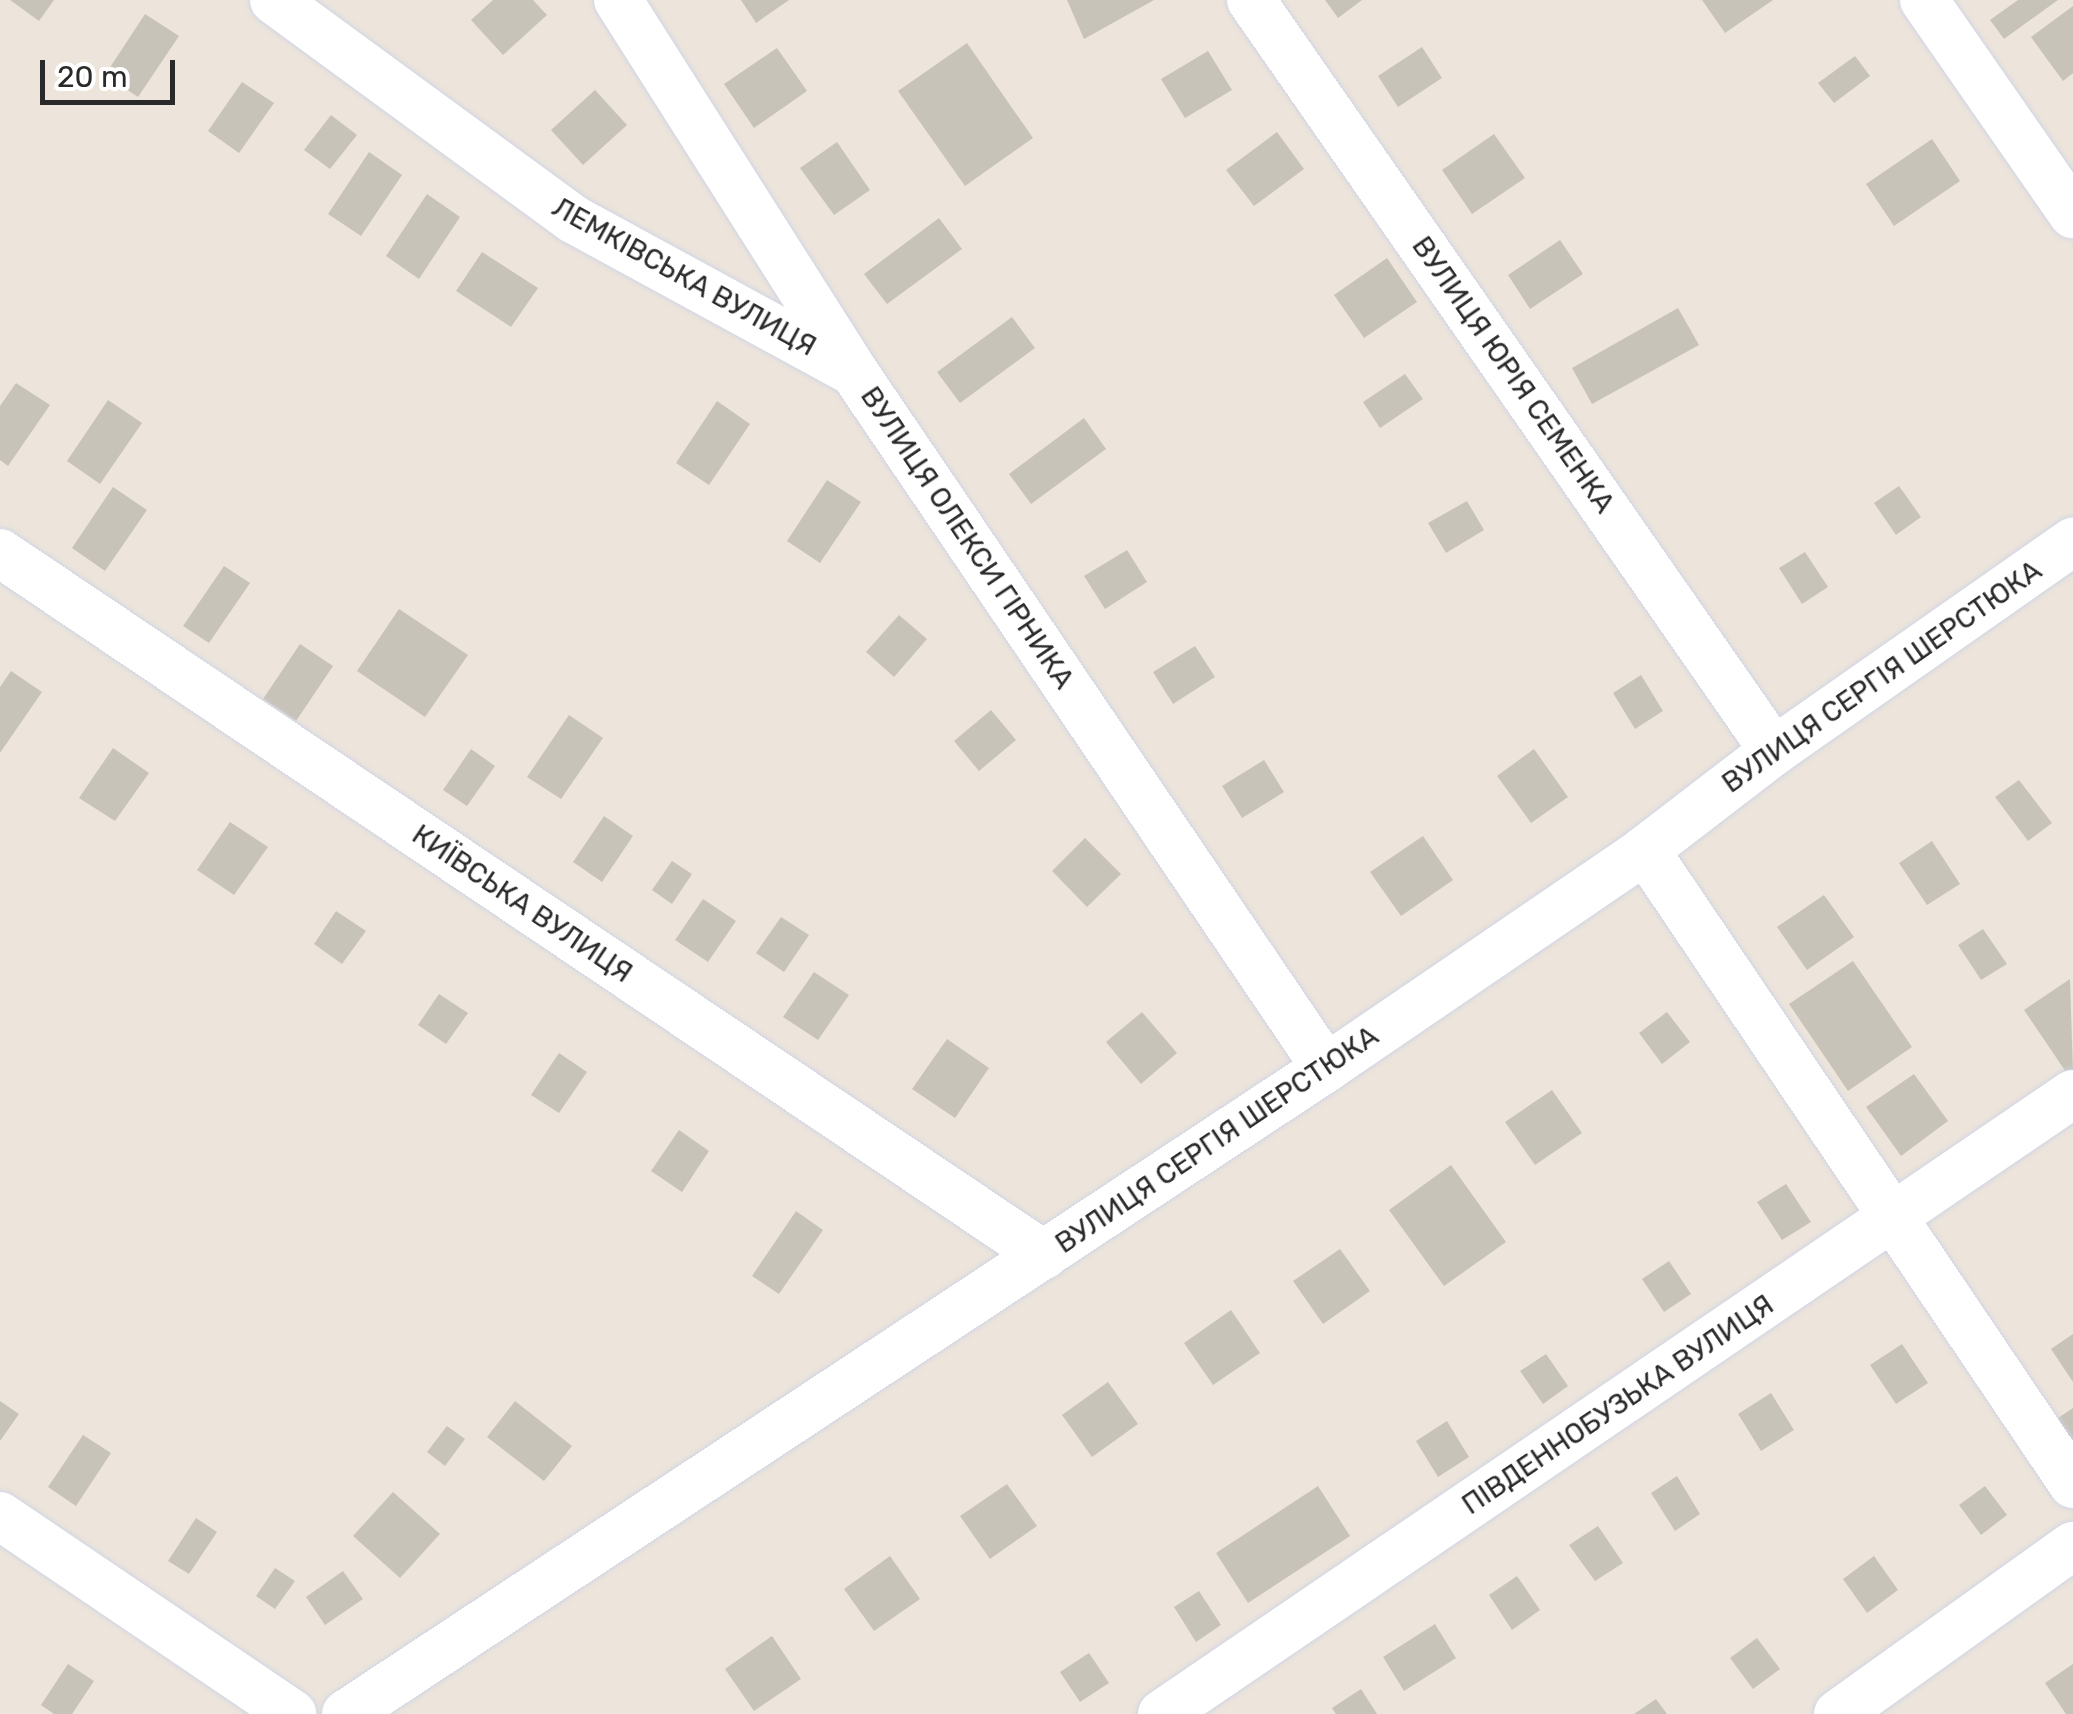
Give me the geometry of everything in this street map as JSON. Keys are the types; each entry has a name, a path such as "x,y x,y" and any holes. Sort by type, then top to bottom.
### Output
{"street":[{"name":"ЛЕМКІВСЬКА ВУЛИЦЯ","path":"274,0 573,219 854,372"},
{"name":"ВУЛИЦЯ ОЛЕКСИ ГІРНИКА","path":"618,0 854,372 1326,1068"},
{"name":"ВУЛИЦЯ ЮРІЯ СЕМЕНКА","path":"1251,0 1774,751"},
{"path":"1924,0 2073,214"},
{"name":"ВУЛИЦЯ СЕРГІЯ ШЕРСТЮКА","path":"346,1714 1326,1068 1645,850 1774,751 2073,542"},
{"name":"КИЇВСЬКА ВУЛИЦЯ","path":"0,553 1044,1255"},
{"path":"1645,850 1898,1215 2073,1484"},
{"name":"ПІВДЕННОБУЗЬКА ВУЛИЦЯ","path":"1162,1714 2073,1094"},
{"path":"0,1516 292,1714"},
{"path":"1838,1714 2073,1546"}],"building":[{"path":"10,0 54,0 39,21"},
{"path":"493,0 533,0 547,15 503,55 471,20"},
{"path":"741,0 789,0 756,23"},
{"path":"1067,0 1154,0 1084,39"},
{"path":"1325,0 1362,0 1338,18"},
{"path":"1702,0 1773,0 1725,33"},
{"path":"2018,0 2058,0 2004,39 1990,20"},
{"path":"2073,6 2073,73 2063,81 2031,37"},
{"path":"145,14 179,36 138,97 105,75"},
{"path":"967,43 1033,138 965,186 898,91"},
{"path":"1422,47 1442,78 1398,107 1378,76"},
{"path":"777,48 807,91 754,128 724,84"},
{"path":"1208,51 1232,90 1185,118 1161,79"},
{"path":"1855,56 1870,76 1834,103 1818,83"},
{"path":"242,82 274,103 239,153 208,131"},
{"path":"595,90 627,125 583,165 551,130"},
{"path":"331,115 357,135 330,169 304,150"},
{"path":"1277,132 1304,169 1254,206 1226,170"},
{"path":"1494,134 1525,178 1472,214 1442,170"},
{"path":"1932,139 1960,181 1894,226 1866,184"},
{"path":"837,142 870,190 834,215 800,168"},
{"path":"369,152 402,175 361,236 328,214"},
{"path":"427,194 460,217 419,279 386,256"},
{"path":"939,218 962,249 887,304 864,274"},
{"path":"1560,240 1583,274 1530,309 1508,275"},
{"path":"482,252 538,288 511,327 456,291"},
{"path":"1387,258 1417,302 1364,338 1334,295"},
{"path":"1678,308 1699,345 1592,404 1572,368"},
{"path":"1012,317 1035,348 960,403 937,372"},
{"path":"1405,374 1423,399 1380,428 1363,402"},
{"path":"16,383 50,405 8,466 0,460 0,406"},
{"path":"108,400 142,423 100,484 67,461"},
{"path":"717,401 750,424 709,485 676,463"},
{"path":"1084,418 1106,449 1031,504 1009,474"},
{"path":"827,480 861,502 820,563 787,541"},
{"path":"1899,486 1921,517 1896,535 1874,503"},
{"path":"113,487 147,510 105,571 72,548"},
{"path":"1467,501 1484,530 1446,553 1428,523"},
{"path":"1127,550 1147,582 1105,609 1084,576"},
{"path":"1805,552 1828,587 1802,604 1779,568"},
{"path":"224,566 250,583 209,643 183,626"},
{"path":"399,609 468,655 425,717 357,671"},
{"path":"899,615 927,639 894,677 866,652"},
{"path":"300,644 333,666 296,721 263,699"},
{"path":"1195,646 1215,677 1173,704 1153,672"},
{"path":"11,671 42,692 0,753 0,687"},
{"path":"1641,675 1663,711 1635,729 1613,693"},
{"path":"991,710 1016,740 979,771 954,741"},
{"path":"569,715 603,738 561,799 527,777"},
{"path":"113,748 149,773 115,821 79,798"},
{"path":"471,749 495,766 467,806 443,790"},
{"path":"1534,749 1568,797 1531,823 1497,776"},
{"path":"1264,760 1284,792 1242,818 1222,786"},
{"path":"2019,780 2052,823 2028,841 1995,797"},
{"path":"604,816 633,836 602,882 573,862"},
{"path":"230,822 268,847 234,895 197,870"},
{"path":"1423,836 1453,880 1401,916 1370,872"},
{"path":"1085,838 1121,874 1087,907 1052,871"},
{"path":"1932,841 1960,884 1927,905 1899,863"},
{"path":"672,861 692,874 672,904 652,890"},
{"path":"1824,895 1854,937 1807,970 1777,927"},
{"path":"703,899 736,921 708,962 675,940"},
{"path":"336,911 366,931 342,964 314,944"},
{"path":"781,917 809,935 784,972 756,953"},
{"path":"1983,929 2007,964 1981,980 1958,945"},
{"path":"1853,961 1912,1047 1848,1091 1789,1004"},
{"path":"814,972 849,995 818,1040 783,1017"},
{"path":"2070,979 2073,1072 2068,1075 2024,1010"},
{"path":"439,994 468,1013 446,1044 418,1025"},
{"path":"1142,1012 1177,1053 1141,1084 1106,1042"},
{"path":"1667,1012 1690,1042 1662,1064 1639,1033"},
{"path":"947,1039 989,1068 955,1118 912,1089"},
{"path":"559,1053 587,1072 559,1113 531,1095"},
{"path":"1914,1074 1948,1121 1901,1156 1866,1107"},
{"path":"1552,1090 1582,1133 1535,1165 1505,1122"},
{"path":"679,1130 709,1151 682,1192 651,1171"},
{"path":"1451,1165 1506,1242 1444,1286 1389,1210"},
{"path":"1786,1184 1811,1222 1782,1240 1757,1202"},
{"path":"796,1211 823,1230 779,1294 752,1276"},
{"path":"1340,1249 1370,1291 1323,1324 1293,1281"},
{"path":"1669,1261 1691,1294 1664,1312 1642,1279"},
{"path":"1231,1310 1260,1353 1213,1385 1184,1343"},
{"path":"2073,1334 2073,1382 2051,1349"},
{"path":"1902,1344 1928,1383 1896,1404 1870,1365"},
{"path":"1546,1354 1568,1386 1543,1404 1520,1371"},
{"path":"1108,1382 1138,1424 1092,1457 1062,1415"},
{"path":"1771,1393 1794,1430 1761,1451 1738,1414"},
{"path":"0,1401 19,1414 0,1441"},
{"path":"515,1401 572,1446 544,1481 487,1437"},
{"path":"2073,1408 2073,1466 2046,1426"},
{"path":"1447,1421 1469,1457 1438,1477 1416,1441"},
{"path":"447,1426 465,1439 445,1466 427,1452"},
{"path":"83,1435 111,1453 76,1506 48,1487"},
{"path":"1677,1476 1700,1514 1675,1531 1651,1493"},
{"path":"1007,1484 1037,1526 990,1559 960,1516"},
{"path":"1318,1486 1350,1536 1248,1603 1216,1553"},
{"path":"1985,1486 2007,1515 1981,1535 1959,1505"},
{"path":"393,1492 440,1534 400,1578 353,1536"},
{"path":"196,1518 217,1532 189,1574 168,1561"},
{"path":"1598,1526 1623,1563 1595,1581 1569,1545"},
{"path":"890,1556 920,1599 874,1631 844,1589"},
{"path":"1874,1556 1898,1590 1867,1613 1843,1579"},
{"path":"275,1568 295,1581 275,1609 256,1596"},
{"path":"343,1571 363,1599 325,1625 306,1597"},
{"path":"1517,1576 1540,1610 1512,1630 1489,1595"},
{"path":"1199,1591 1221,1625 1196,1642 1174,1607"},
{"path":"1435,1624 1456,1658 1404,1691 1383,1657"},
{"path":"772,1636 801,1679 754,1711 725,1669"},
{"path":"1757,1638 1780,1669 1753,1689 1730,1658"},
{"path":"1089,1653 1109,1683 1080,1702 1060,1672"},
{"path":"68,1664 94,1681 72,1714 54,1714 41,1705"},
{"path":"2073,1664 2073,1714 2066,1714 2045,1683"},
{"path":"1361,1689 1377,1714 1336,1714 1332,1708"},
{"path":"1656,1699 1667,1714 1634,1714"}]}
